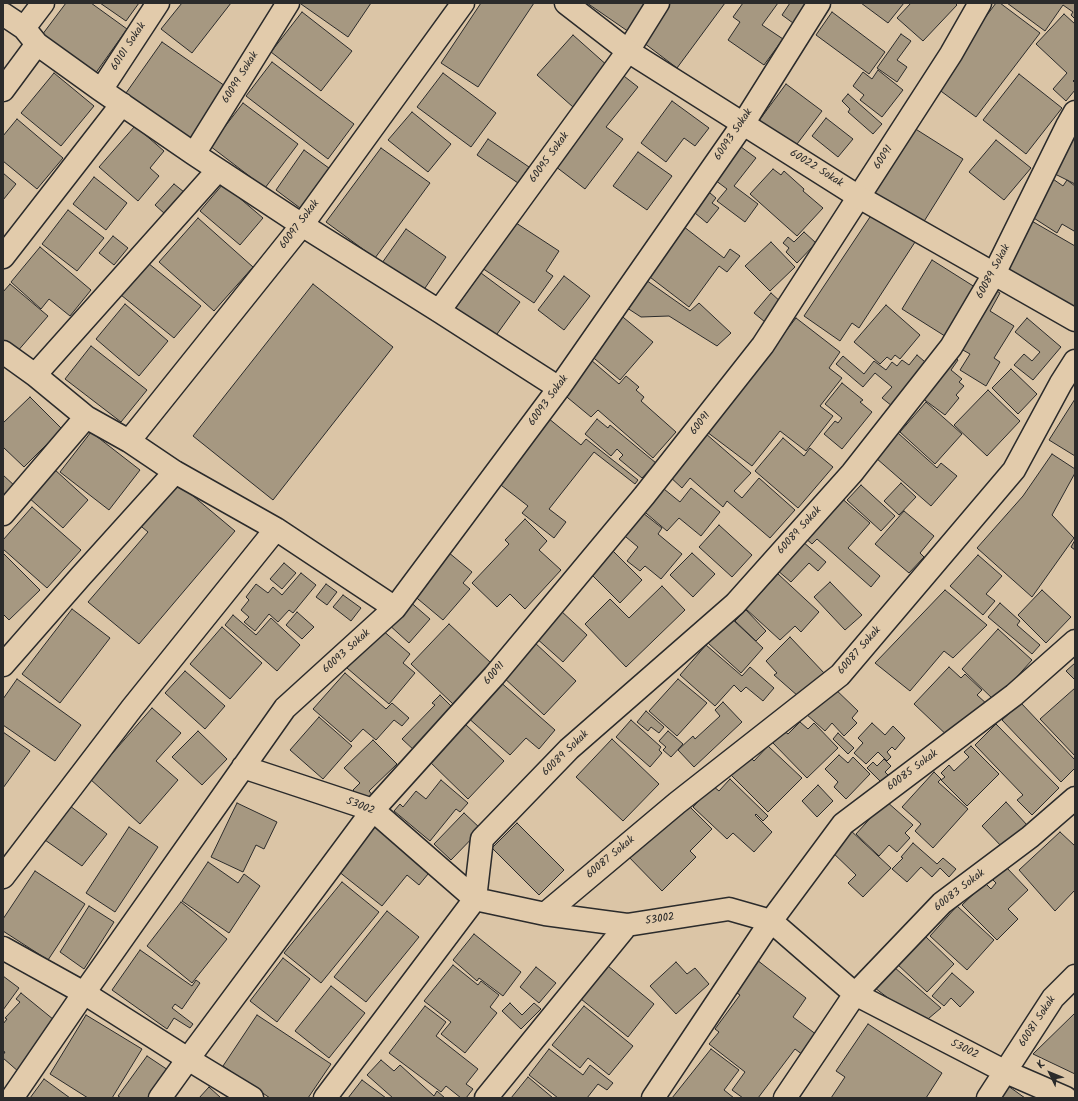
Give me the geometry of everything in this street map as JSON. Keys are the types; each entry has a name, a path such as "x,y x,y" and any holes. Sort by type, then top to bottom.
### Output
{"street":[{"path":"3,90 30,36 43,3"},
{"name":"60101 Sokak","path":"101,90 158,3"},
{"name":"60099 Sokak","path":"194,154 288,3"},
{"name":"60097 Sokak","path":"129,441 302,225 463,3"},
{"name":"60022 Sokak","path":"566,3 628,51 859,197 1075,320"},
{"name":"60095 Sokak","path":"439,311 628,51 658,3"},
{"name":"60093 Sokak","path":"12,1098 84,993 285,708 395,608 559,388 742,124 819,3"},
{"name":"60091","path":"160,1098 373,810 494,676 644,496 763,345 951,54 980,3"},
{"path":"3,14 101,90 194,154 302,225 559,388"},
{"path":"3,257 122,104"},
{"name":"60089 Sokak","path":"475,899 482,839 569,749 735,604 852,473 947,353 994,274 1075,112"},
{"path":"35,375 218,170"},
{"path":"3,352 35,375 86,417 129,441 175,472 276,529 395,608"},
{"name":"60087 Sokak","path":"545,914 677,803 840,675 1014,470 1061,383 1075,361"},
{"path":"3,514 86,417"},
{"path":"3,665 175,472"},
{"path":"3,877 132,708 276,529"},
{"name":"60085 Sokak","path":"653,1098 771,921 843,824 1014,695 1075,641"},
{"name":"53002","path":"243,767 373,810 475,899 545,914 627,925 729,909 771,921 855,994 1006,1072 1066,1098"},
{"name":"60083 Sokak","path":"786,1098 855,994 942,902 1030,837 1075,798"},
{"path":"325,1098 475,899"},
{"path":"486,1098 627,925"},
{"path":"3,948 84,993 252,1098"},
{"name":"60081 Sokak","path":"988,1098 1053,998 1075,976"}],"building":[{"path":"66,3 91,3 127,29 95,74 42,35"},
{"path":"100,3 139,3 126,21"},
{"path":"182,3 231,3 192,53 161,29"},
{"path":"301,3 371,3 348,37"},
{"path":"481,3 534,3 478,87 441,63"},
{"path":"587,3 648,3 629,32"},
{"path":"668,3 725,3 677,68 640,40"},
{"path":"743,3 778,3 762,25 783,39 764,65 728,40 740,22 733,17"},
{"path":"790,3 807,3 793,23 782,15"},
{"path":"861,3 904,3 888,23"},
{"path":"911,3 955,3 957,5 923,41 897,18"},
{"path":"996,3 1000,3 1040,33 976,117 934,86"},
{"path":"1007,3 1075,3 1075,19 1071,15 1073,12 1063,5 1045,31"},
{"path":"302,12 352,51 321,91 271,52"},
{"path":"832,12 885,52 869,74 816,35"},
{"path":"1064,14 1075,24 1075,79 1073,81 1075,83 1075,90 1066,101 1053,89 1067,73 1036,44"},
{"path":"901,34 911,41 897,60 907,67 897,82 877,68"},
{"path":"573,35 609,67 573,107 537,75"},
{"path":"162,42 228,88 191,139 126,93"},
{"path":"272,62 354,124 328,159 246,96"},
{"path":"878,70 903,90 882,117 860,100 864,95 853,86 863,72 872,79"},
{"path":"54,73 94,106 61,146 21,113"},
{"path":"443,73 496,113 471,147 417,107"},
{"path":"620,73 638,87 606,127 623,139 585,189 551,163"},
{"path":"1019,74 1062,108 1026,154 983,120"},
{"path":"786,84 822,111 794,148 758,122"},
{"path":"848,94 882,124 873,134 848,112 850,109 842,101"},
{"path":"672,101 709,128 695,146 684,138 666,162 641,143"},
{"path":"243,103 298,144 265,188 210,146"},
{"path":"412,112 451,144 428,172 388,140"},
{"path":"826,118 853,139 838,157 812,136"},
{"path":"17,119 63,158 37,189 3,161 3,136"},
{"path":"1075,125 1075,184 1051,172"},
{"path":"135,126 164,151 150,168 159,176 138,201 99,167"},
{"path":"914,128 963,159 923,223 873,193"},
{"path":"488,139 529,167 518,183 477,155"},
{"path":"996,140 1031,168 1004,200 969,172"},
{"path":"737,144 756,158 734,186 758,204 745,222 717,201 727,189 711,177"},
{"path":"381,148 430,183 375,258 326,222"},
{"path":"304,150 333,171 304,211 276,190"},
{"path":"638,152 672,176 647,210 613,186"},
{"path":"773,169 781,175 784,171 804,189 803,191 823,208 797,236 750,194"},
{"path":"3,173 16,184 3,200"},
{"path":"94,177 127,203 106,230 73,204"},
{"path":"1050,177 1063,186 1067,180 1075,186 1074,231 1062,224 1057,233 1026,213"},
{"path":"174,184 184,192 165,214 155,205"},
{"path":"223,184 263,218 240,245 200,211"},
{"path":"704,188 716,198 712,203 719,208 707,223 689,208"},
{"path":"68,210 104,238 77,271 42,244"},
{"path":"874,211 917,239 859,328 852,323 840,341 804,316"},
{"path":"198,218 253,267 214,311 159,262"},
{"path":"1030,220 1075,246 1075,311 1001,267"},
{"path":"513,221 559,251 546,271 553,276 534,303 482,268"},
{"path":"679,223 724,258 730,249 740,256 727,272 719,266 689,307 646,274"},
{"path":"406,229 446,257 423,291 382,263"},
{"path":"804,232 816,243 797,263 786,252 789,248 783,243 788,237 794,242"},
{"path":"113,236 128,248 114,265 99,253"},
{"path":"771,242 795,267 770,291 745,266"},
{"path":"40,247 91,290 70,316 49,299 41,309 11,282"},
{"path":"932,260 978,289 948,338 902,309"},
{"path":"148,263 201,306 174,338 121,295"},
{"path":"481,273 520,302 492,341 452,313"},
{"path":"564,276 590,296 564,330 538,310"},
{"path":"643,278 690,311 699,303 731,333 717,346 669,316 641,317 621,304"},
{"path":"10,284 48,316 16,353 3,342 3,292"},
{"path":"313,284 393,347 273,500 193,436"},
{"path":"990,287 1000,293 990,311 1014,326 994,358 1000,362 986,386 960,370 970,354 954,345"},
{"path":"771,293 782,303 765,322 754,313"},
{"path":"125,304 168,341 139,376 96,339"},
{"path":"886,305 920,335 900,359 895,355 891,360 887,357 880,364 854,342"},
{"path":"618,313 653,342 620,380 589,354"},
{"path":"796,318 840,352 829,368 842,378 820,406 833,416 806,451 780,431 752,466 707,432"},
{"path":"1027,318 1061,347 1033,380 1014,365 1024,354 1032,361 1040,352 1015,332"},
{"path":"91,346 147,390 121,422 65,379"},
{"path":"917,355 932,368 897,410 882,398 892,387 875,373 863,387 836,364 843,356 864,374 874,361 886,370 892,362 897,366 902,360 909,365"},
{"path":"952,355 958,360 951,370 962,379 959,382 964,386 956,395 959,398 945,415 922,398"},
{"path":"591,360 619,384 626,376 639,387 636,390 644,397 641,401 676,432 653,458 598,410 591,417 562,393"},
{"path":"1011,369 1037,394 1018,414 992,388"},
{"path":"842,383 863,400 860,402 872,412 842,449 824,434 835,421 838,423 842,418 825,404"},
{"path":"988,390 1020,421 987,456 954,425"},
{"path":"30,397 62,429 24,467 3,447 3,423"},
{"path":"1075,399 1075,456 1049,440"},
{"path":"926,402 962,434 935,464 900,432"},
{"path":"548,418 581,445 586,439 638,480 635,484 594,452 549,509 566,522 554,538 522,513 528,506 497,482"},
{"path":"597,419 608,428 610,425 656,463 642,478 619,459 623,455 617,449 611,456 585,434"},
{"path":"91,432 140,470 109,510 60,472"},
{"path":"705,433 751,473 734,491 742,498 759,478 795,510 770,538 727,501 723,507 690,478 682,488 668,475"},
{"path":"898,433 937,468 941,463 957,476 931,506 876,458"},
{"path":"783,438 804,456 810,448 833,467 798,508 755,471"},
{"path":"1052,454 1075,469 1075,473 1052,515 1074,538 1032,597 977,548 1023,496"},
{"path":"54,469 88,500 63,528 28,497"},
{"path":"3,475 16,487 3,501"},
{"path":"174,480 235,531 139,644 88,602 148,532 137,523"},
{"path":"901,483 916,497 899,515 884,501"},
{"path":"659,485 680,502 691,488 720,512 701,536 679,518 667,531 640,508"},
{"path":"861,485 895,516 881,531 847,500"},
{"path":"839,496 870,523 848,548 880,576 871,587 817,539 812,544 804,537"},
{"path":"32,507 81,550 47,588 3,549 3,540"},
{"path":"638,509 662,528 658,534 682,554 661,579 645,566 640,571 627,561 638,547 620,532"},
{"path":"904,511 934,536 920,553 924,557 909,573 875,544"},
{"path":"525,519 547,541 539,550 561,570 525,609 510,594 497,607 472,583 509,544 505,540"},
{"path":"719,525 752,555 732,577 699,547"},
{"path":"1075,540 1075,550 1071,547"},
{"path":"802,541 826,562 818,571 809,563 791,582 777,570"},
{"path":"610,548 642,580 620,603 587,570"},
{"path":"448,552 472,572 463,583 470,589 443,620 412,594"},
{"path":"3,553 40,590 9,620 3,614"},
{"path":"692,553 715,574 693,597 670,575"},
{"path":"978,555 1002,576 986,594 995,601 983,615 950,586"},
{"path":"284,563 296,573 282,589 270,579"},
{"path":"301,573 316,585 293,613 289,610 278,622 269,614 255,631 244,622 249,617 241,610 249,600 246,597 256,584 268,593 273,587 282,595"},
{"path":"778,574 819,612 801,632 795,626 780,640 746,609"},
{"path":"830,582 862,615 845,630 814,597"},
{"path":"326,584 337,592 327,605 316,597"},
{"path":"662,586 685,610 626,667 585,624 610,599 629,618"},
{"path":"945,590 987,625 953,658 944,651 910,691 875,663"},
{"path":"1042,590 1071,617 1046,643 1018,615"},
{"path":"343,595 361,608 351,621 333,607"},
{"path":"408,600 430,619 409,643 387,623"},
{"path":"1000,603 1020,621 1017,625 1040,645 1032,654 988,617"},
{"path":"72,609 110,638 60,703 22,674"},
{"path":"560,610 587,635 563,662 535,637"},
{"path":"746,610 766,631 756,641 735,621"},
{"path":"297,612 314,627 302,639 286,625"},
{"path":"233,615 256,635 271,618 300,645 277,671 225,625"},
{"path":"731,618 763,648 741,673 708,643"},
{"path":"449,624 491,663 453,704 411,664"},
{"path":"222,627 262,663 230,699 190,664"},
{"path":"381,629 410,654 403,663 415,673 389,704 347,668"},
{"path":"998,629 1032,660 995,701 962,669"},
{"path":"790,637 825,674 798,696 774,675 777,673 766,661"},
{"path":"534,642 576,681 544,715 502,676"},
{"path":"706,645 742,676 750,667 774,688 763,701 746,687 741,692 734,685 715,706 680,675"},
{"path":"1075,663 1075,680 1066,671"},
{"path":"949,667 961,678 965,674 982,690 977,695 988,705 952,740 914,704"},
{"path":"185,671 225,706 205,729 165,693"},
{"path":"345,673 386,709 392,703 409,718 402,726 394,720 376,740 363,729 351,742 313,709"},
{"path":"17,679 81,725 55,761 3,725 3,699"},
{"path":"678,679 707,703 677,736 649,711"},
{"path":"498,680 555,730 539,749 526,738 510,755 466,716"},
{"path":"831,685 858,711 852,718 857,723 844,736 832,723 825,731 805,713"},
{"path":"1075,688 1075,756 1040,719"},
{"path":"440,695 453,708 415,751 402,739 435,705 432,703"},
{"path":"723,702 742,722 694,767 678,750 693,736 695,739 720,716 715,710"},
{"path":"1021,703 1075,760 1075,768 1061,782 1002,720"},
{"path":"152,708 181,733 156,761 178,780 140,824 90,779"},
{"path":"646,711 664,727 659,733 651,727 648,731 637,722"},
{"path":"319,717 352,746 323,779 290,750"},
{"path":"631,720 661,747 659,750 662,753 650,767 616,737"},
{"path":"800,722 808,729 814,723 838,748 807,778 772,742 783,730 788,734"},
{"path":"464,723 504,761 468,799 428,760"},
{"path":"872,723 885,735 893,726 905,738 895,750 892,747 887,752 891,757 887,761 878,752 866,764 854,753 863,743 858,738"},
{"path":"996,724 1059,788 1032,815 1017,800 1023,795 975,745"},
{"path":"198,731 227,759 202,785 172,757"},
{"path":"668,731 683,744 671,757 663,750 666,747 659,741"},
{"path":"3,732 30,751 3,788"},
{"path":"838,733 854,748 848,754 833,739"},
{"path":"612,739 659,784 623,821 576,777"},
{"path":"373,740 397,764 369,791 374,797 366,804 353,790 360,783 344,768"},
{"path":"768,746 802,778 768,812 731,775 749,756 754,761"},
{"path":"971,746 999,774 967,806 941,780 945,777 941,773 949,765 954,771 969,757 964,752"},
{"path":"839,755 848,763 853,757 870,774 846,799 834,787 838,782 825,769"},
{"path":"884,759 891,766 885,772 888,775 881,782 867,768 873,762 877,766"},
{"path":"934,772 941,779 938,782 968,809 933,848 915,831 921,824 902,807"},
{"path":"730,779 768,816 763,821 756,814 755,815 772,832 754,852 733,833 727,839 693,807 713,786 719,791"},
{"path":"441,780 468,803 460,812 456,809 430,841 394,811 400,804 403,807 416,791 426,799"},
{"path":"818,785 833,801 817,817 802,801"},
{"path":"684,801 712,829 690,851 696,857 662,891 625,853"},
{"path":"886,801 913,825 905,833 910,838 897,852 889,845 879,856 856,834"},
{"path":"1006,802 1027,825 1003,848 982,826"},
{"path":"237,803 277,822 264,849 256,845 243,872 211,857"},
{"path":"70,806 107,834 82,866 45,840"},
{"path":"464,813 481,829 451,860 434,844"},
{"path":"378,823 433,868 419,885 407,875 382,906 338,871"},
{"path":"517,823 564,870 539,895 492,848"},
{"path":"129,827 158,847 115,912 86,893"},
{"path":"849,829 891,868 863,897 848,883 856,875 830,850"},
{"path":"1060,832 1075,846 1075,890 1055,911 1019,870"},
{"path":"913,843 937,864 943,858 956,869 949,877 940,868 932,877 921,867 907,882 892,869 903,858 901,857"},
{"path":"208,862 238,883 244,874 260,886 229,933 182,901"},
{"path":"1006,867 1028,890 1008,909 1018,919 997,940 962,905 985,883 991,889 996,883 993,880"},
{"path":"35,871 85,904 48,960 3,931 3,919"},
{"path":"342,882 379,912 321,983 284,953"},
{"path":"181,902 227,939 192,983 147,946"},
{"path":"89,906 114,922 84,969 60,952"},
{"path":"957,906 994,940 967,970 930,936"},
{"path":"387,911 419,937 366,1002 334,977"},
{"path":"474,934 521,972 503,996 479,978 477,981 453,960"},
{"path":"925,936 954,964 927,992 897,964"},
{"path":"140,950 192,986 196,980 200,983 182,1009 175,1004 172,1008 193,1024 190,1028 174,1018 167,1029 112,990"},
{"path":"283,958 310,979 277,1022 250,1001"},
{"path":"757,960 806,998 793,1017 817,1035 803,1055 795,1049 758,1098 743,1098 732,1090 745,1072 709,1044 719,1032 715,1029 740,995 734,991"},
{"path":"676,962 687,974 695,968 709,984 676,1014 650,986"},
{"path":"453,965 478,985 481,981 499,995 490,1007 497,1013 465,1053 441,1034 451,1022 424,1001"},
{"path":"608,966 654,1004 628,1037 581,999"},
{"path":"536,967 556,983 539,1003 520,987"},
{"path":"894,967 941,1008 922,1024 875,988"},
{"path":"952,973 974,992 960,1007 951,998 944,1006 932,996"},
{"path":"3,976 19,988 3,1010"},
{"path":"331,986 365,1013 329,1058 295,1031"},
{"path":"21,993 59,1024 19,1072 3,1058 5,1052 3,1051 3,1024 7,1019 5,1018 20,1002 16,999"},
{"path":"510,1003 522,1015 534,1003 541,1009 521,1029 502,1011"},
{"path":"425,1006 446,1022 436,1036 478,1069 466,1084 473,1089 466,1098 461,1098 446,1086 441,1092 389,1053"},
{"path":"584,1006 633,1046 609,1075 588,1058 580,1068 552,1045"},
{"path":"1075,1013 1075,1074 1033,1054"},
{"path":"86,1015 142,1049 112,1098 88,1098 50,1074"},
{"path":"257,1015 331,1064 308,1098 270,1098 223,1066"},
{"path":"868,1024 942,1073 926,1098 831,1098 845,1077 836,1071"},
{"path":"549,1049 583,1075 590,1065 613,1083 607,1090 598,1084 587,1098 558,1098 529,1075"},
{"path":"711,1049 739,1070 724,1090 734,1098 672,1098"},
{"path":"147,1056 168,1070 148,1098 121,1098 118,1096"},
{"path":"381,1060 394,1071 400,1065 434,1096 437,1091 445,1098 393,1098 367,1075"},
{"path":"528,1077 553,1098 511,1098"},
{"path":"44,1079 70,1098 30,1098"},
{"path":"362,1080 386,1098 348,1098"},
{"path":"1004,1083 1025,1098 994,1098"},
{"path":"209,1087 221,1098 199,1098"}]}
